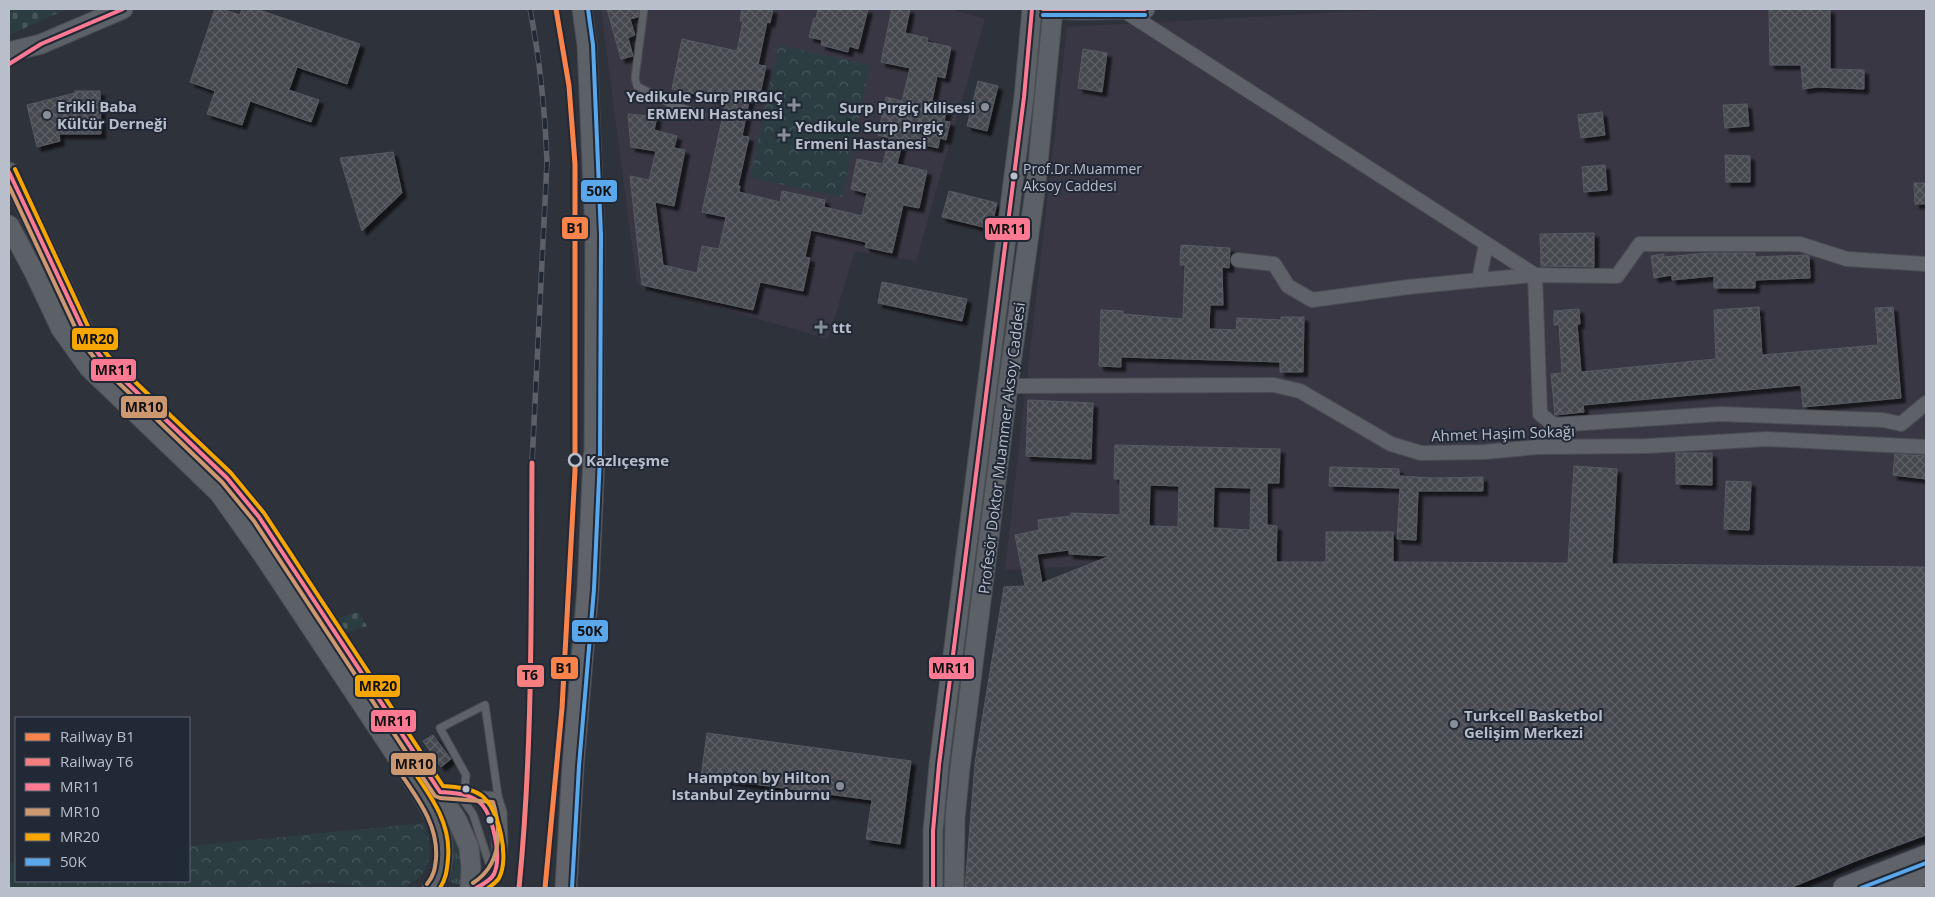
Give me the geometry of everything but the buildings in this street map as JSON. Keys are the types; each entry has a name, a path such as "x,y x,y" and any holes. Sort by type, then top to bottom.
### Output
{"main road":[{"path":"9,64 41,44 123,9"},
{"path":"566,888 573,766 588,589 594,457 595,235 587,45 582,9"},
{"name":"Profesör Doktor Muammer Aksoy Caddesi","path":"933,888 933,831 939,765 1023,106 1032,9"},
{"path":"1044,9 1145,9"},
{"name":"Profesör Doktor Muammer Aksoy Caddesi","path":"954,888 957,801 1008,386 1036,184 1053,9"},
{"path":"9,52 41,44"},
{"path":"9,172 87,338 104,361 127,384 228,478 259,517 404,739 449,792 457,820 469,848 471,867 470,888"},
{"path":"9,225 61,329 89,368 219,493 263,555 421,793 439,827 442,840 441,872 437,883 432,888"},
{"path":"1844,888 1926,856"},
{"path":"1888,888 1926,874"}],"street":[{"path":"1123,10 1535,275"},
{"path":"1480,280 1486,244"},
{"path":"1238,260 1274,264 1288,286 1312,300 1408,287 1535,275 1617,276 1640,244 1800,244 1847,259 1926,264"},
{"path":"1535,275 1540,414 1554,425 1720,414 1883,420 1901,424 1926,403"},
{"name":"Ahmet Haşim Sokağı","path":"1008,386 1274,385 1300,391 1391,444 1421,453 1484,452 1538,446 1647,446 1767,440 1926,447"}],"lane":[{"path":"644,9 635,78 637,86 671,104 702,115"},
{"path":"449,792 465,785 466,775 440,728 485,705 498,796 503,812 504,843 502,860 498,869 476,888"},
{"path":"449,792 498,796"},
{"path":"449,792 478,801 486,809 491,819 494,834 495,862 493,874"},
{"path":"449,792 473,814 493,874"}],"shaded area":[{"name":"Yedikule Surp Pırgiç Ermeni Hastanesi","path":"601,9 950,9 985,19 916,261 855,251 828,339 637,284"},
{"path":"1401,9 1926,9 1926,567 1112,564 1005,570 1067,27"}],"green space":[{"path":"9,9 67,9 9,35"},
{"path":"778,45 870,65 842,197 750,178"},
{"path":"359,612 367,626 346,633 338,618"},
{"path":"424,823 429,840 429,856 424,872 418,878 403,886 383,889 332,883 225,889 9,888 9,863 15,862 15,882 190,882 190,846"},
{"path":"448,825 459,849 463,885 449,882 454,861"}],"railway":[{"path":"530,9 542,85 547,162 532,463"}],"rail line":[{"name":"B1","path":"545,888 562,708 575,471 575,164 569,86 556,9"},
{"name":"T6","path":"519,888 524,835 529,729 532,463"}],"transit line":[{"name":"MR11","path":"9,64 41,44 123,9"},
{"name":"50K","path":"572,888 579,766 594,589 600,457 601,235 593,45 588,9"},
{"name":"MR11","path":"933,888 933,831 939,765 1024,97 1032,9"},
{"name":"MR11","path":"1043,9 1145,9"},
{"name":"50K","path":"1043,15 1145,15"},
{"name":"MR20","path":"15,169 92,335 109,357 231,473 264,513 443,786 458,787 472,791 481,795 487,801 498,822 503,846 502,869 499,878 488,888"},
{"name":"MR11","path":"9,172 87,338 104,361 227,478 259,517 440,792 469,796 478,801 483,807 492,824 497,857 494,874 484,884 476,888"},
{"name":"MR10","path":"9,186 82,342 100,365 222,482 254,521 435,796 493,802 498,825 497,847 489,867 473,883"},
{"name":"MR20","path":"403,756 435,804 446,830 448,863 445,878 440,888"},
{"name":"MR10","path":"393,762 423,808 433,832 436,845 436,862 433,875 427,884"},
{"name":"50K","path":"1861,888 1926,863"}],"place":[{"name":"Yedikule Surp PIRGIÇ ERMENI Hastanesi","path":"794,105"},
{"name":"Surp Pırgiç Kilisesi","path":"985,107"},
{"name":"Erikli Baba Kültür Derneği","path":"47,115"},
{"name":"Yedikule Surp Pırgiç Ermeni Hastanesi","path":"784,135"},
{"name":"Prof.Dr.Muammer Aksoy Caddesi","path":"1014,176"},
{"name":"ttt","path":"821,327"},
{"name":"Kazlıçeşme","path":"575,460"},
{"name":"Turkcell Basketbol Gelişim Merkezi","path":"1454,724"},
{"name":"Hampton by Hilton Istanbul Zeytinburnu","path":"840,786"}]}
